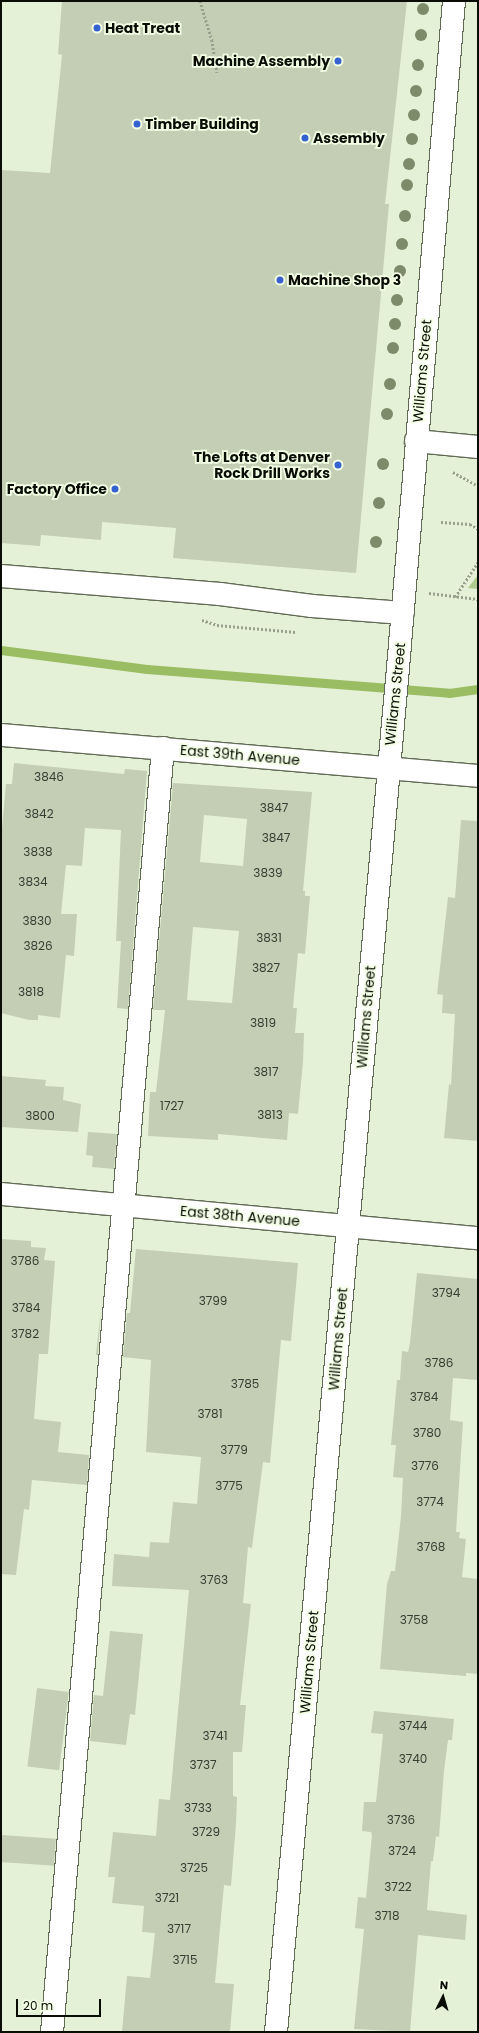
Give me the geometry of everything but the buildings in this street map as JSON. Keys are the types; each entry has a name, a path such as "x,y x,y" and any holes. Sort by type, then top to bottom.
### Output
{"street":[{"name":"Williams Street","path":"276,2032 391,728 403,613 416,441 454,1"},
{"path":"416,441 478,447"},
{"path":"1,576 220,594 312,606 403,613"},
{"name":"East 39th Avenue","path":"1,734 478,776"},
{"path":"52,2032 125,1205 163,748"},
{"name":"East 38th Avenue","path":"1,1194 478,1238"}],"path":[{"path":"200,1 212,40 217,73"},
{"path":"452,471 478,486"},
{"path":"440,522 470,524 478,529"},
{"path":"455,597 478,562"},
{"path":"431,594 478,599"}],"green space":[{"path":"478,575 478,589 468,588"}],"waterway":[{"path":"1,650 147,669 449,693 478,689"}],"place":[{"name":"Heat Treat","path":"97,28"},
{"name":"Machine Assembly","path":"338,61"},
{"name":"Timber Building","path":"137,124"},
{"name":"Assembly","path":"305,138"},
{"name":"Machine Shop 3","path":"280,280"},
{"name":"The Lofts at Denver Rock Drill Works","path":"338,465"},
{"name":"Factory Office","path":"115,489"}]}
